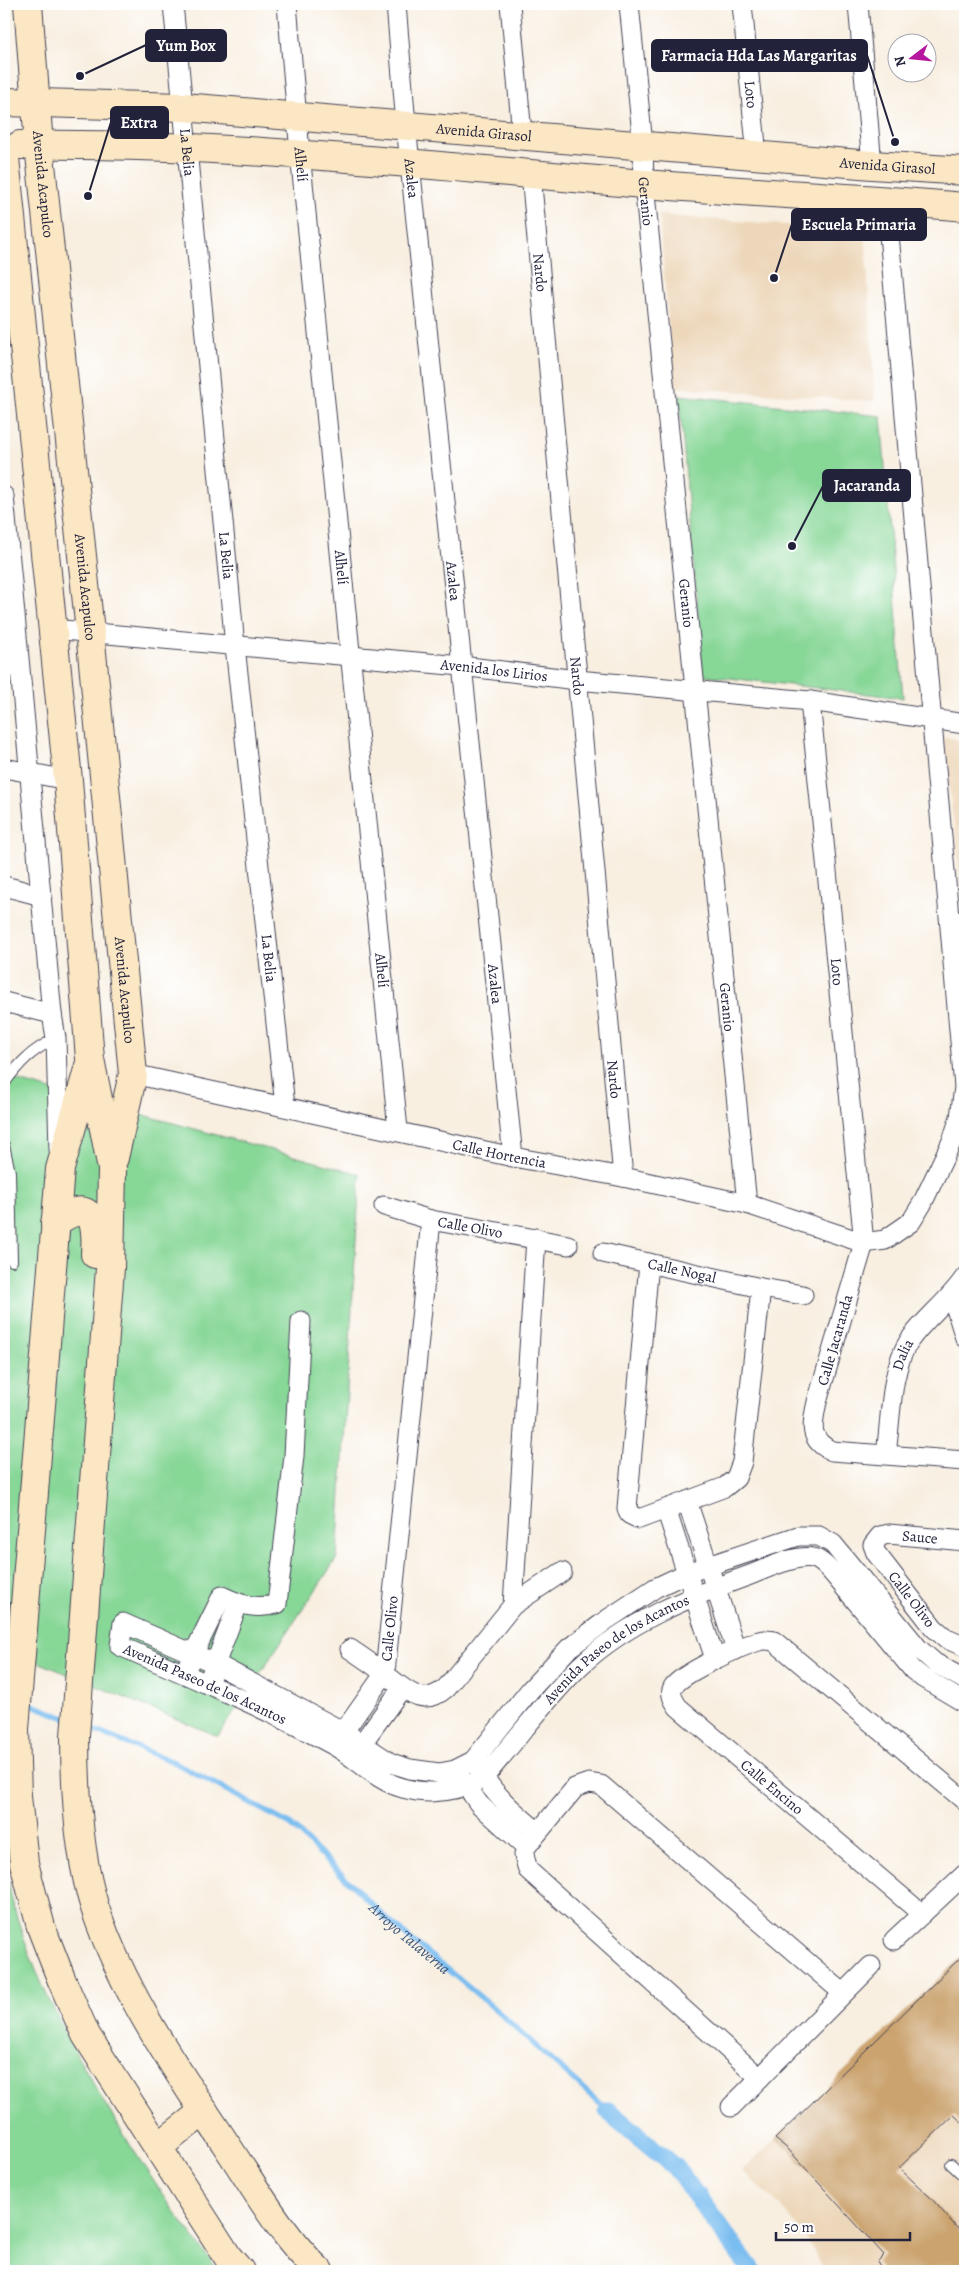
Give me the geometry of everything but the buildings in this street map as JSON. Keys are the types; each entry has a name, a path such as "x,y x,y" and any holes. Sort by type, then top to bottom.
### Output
{"street":[{"name":"Avenida Acapulco","path":"28,4 39,145 90,632 132,1074 112,1170"},
{"name":"La Belia","path":"173,4 235,646 285,1106"},
{"name":"Alhelí","path":"287,4 300,154 398,1130"},
{"name":"Azalea","path":"396,4 406,125 513,1157"},
{"path":"510,4 522,134"},
{"name":"Geranio","path":"629,4 644,184 747,1204"},
{"name":"Loto","path":"742,4 756,156"},
{"path":"858,4 872,166"},
{"name":"Avenida Girasol","path":"4,102 37,101 183,107 298,118 522,134 872,166 965,171"},
{"path":"318,2271 274,2216 204,2111 133,1997 111,1953 95,1906 83,1851 75,1792 75,1736 110,1268 112,1170 90,1059 68,780 4,147 39,145 186,147 300,154 644,184 965,207"},
{"name":"Nardo","path":"531,174 623,1177"},
{"path":"864,1242 885,1240 911,1222 922,1204 952,1141 960,1117 964,1087 958,917 932,718 886,200"},
{"path":"4,496 52,1014 56,1038 60,1169 15,1729 17,1796 24,1863 41,1927 86,2035 228,2257 240,2271"},
{"name":"Avenida los Lirios","path":"52,629 462,666 577,680 694,689 810,701 965,724"},
{"name":"Loto","path":"810,701 864,1242"},
{"path":"4,768 68,780"},
{"path":"4,886 42,896"},
{"path":"4,1002 52,1014"},
{"path":"60,1169 90,1059"},
{"name":"Calle Hortencia","path":"132,1074 398,1130 513,1157 623,1177 747,1204 864,1242"},
{"path":"384,1206 431,1220"},
{"path":"55,1223 74,1212 83,1212 92,1218 97,1230 93,1284 96,1300 106,1323"},
{"name":"Calle Olivo","path":"339,1739 385,1673 431,1220 568,1245"},
{"path":"513,1605 536,1238"},
{"name":"Calle Jacaranda","path":"864,1242 817,1402 813,1426 816,1439 824,1448 832,1451 886,1454"},
{"path":"603,1254 649,1263"},
{"name":"Calle Nogal","path":"649,1263 761,1288 742,1462 736,1478 725,1487 639,1519 628,1514 626,1508 649,1263"},
{"name":"Dalia","path":"886,1454 897,1371 908,1342 952,1296 965,1277"},
{"path":"761,1288 803,1294"},
{"path":"952,1296 965,1338"},
{"path":"185,1674 192,1654 222,1596 238,1604 256,1607 277,1604 294,1456 301,1321"},
{"path":"886,1454 965,1462"},
{"path":"687,1500 736,1650"},
{"path":"666,1509 715,1659"},
{"name":"Sauce","path":"876,1539 889,1534 965,1541"},
{"name":"Avenida Paseo de los Acantos","path":"356,1751 410,1770 439,1772 455,1770 473,1761 530,1690 569,1648 632,1603 687,1573 798,1536 813,1535 825,1538 841,1553 918,1648 935,1663 965,1680"},
{"name":"Calle Olivo","path":"876,1539 873,1546 876,1554 923,1616 947,1639 965,1646"},
{"name":"Avenida Paseo de los Acantos","path":"339,1739 120,1646 123,1623 214,1664 339,1739 356,1751 388,1783 419,1792 440,1793 466,1787 483,1778 563,1683 598,1651 639,1622 716,1587 797,1558 811,1557 817,1559 835,1576 914,1670 923,1678 965,1703"},
{"name":"Calle Olivo","path":"350,1649 385,1673 402,1688 419,1697 432,1698 446,1688 513,1605 562,1572"},
{"path":"208,1684 238,1604"},
{"name":"Calle Encino","path":"922,1914 678,1707 671,1695 672,1688 678,1682 715,1659 759,1641 774,1641 965,1801"},
{"path":"356,1751 402,1688"},
{"path":"473,1761 483,1778 506,1805 538,1832"},
{"path":"455,1770 479,1804 526,1848"},
{"path":"760,2078 533,1876 525,1864 526,1848 575,1788 589,1783 600,1785 843,1993"},
{"path":"894,1940 965,1874"},
{"path":"731,2107 871,1966"},
{"path":"158,2147 204,2111"}],"lane":[{"path":"4,1084 19,1063 38,1047 56,1038"},
{"path":"4,1145 10,1172 12,1261"},
{"path":"951,2164 965,2177"}],"shaded area":[{"path":"659,215 865,231 875,401 674,387"},
{"path":"943,737 965,741 965,900 963,900"},
{"path":"965,1953 965,2271 825,2271 808,2241 784,2210 742,2171"}],"green space":[{"path":"679,395 881,416 903,698 703,675"},
{"path":"4,1077 360,1174 337,1558 218,1736 4,1648"},
{"path":"4,1855 14,1907 31,1958 41,1983 77,2056 131,2146 173,2210 219,2271 4,2271"}],"waterway":[{"name":"Arroyo Talaverna","path":"25,1702 68,1719"},
{"name":"Arroyo Talaverna","path":"83,1726 174,1762 291,1825 390,1922 496,2010 608,2111"},
{"name":"Arroyo Talaverna","path":"608,2111 675,2167 752,2271"}],"place":[{"name":"Yum Box","path":"80,76"},
{"name":"Farmacia Hda Las Margaritas","path":"895,142"},
{"name":"Extra","path":"88,196"},
{"name":"Escuela Primaria","path":"774,278"},
{"name":"Jacaranda","path":"792,546"}]}
